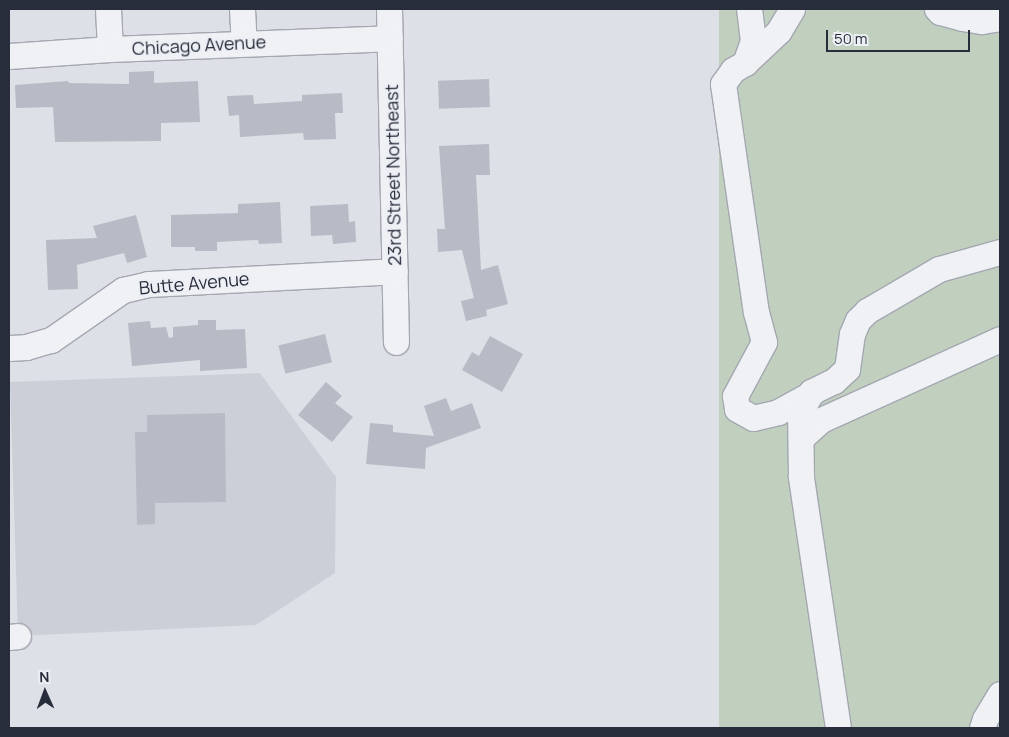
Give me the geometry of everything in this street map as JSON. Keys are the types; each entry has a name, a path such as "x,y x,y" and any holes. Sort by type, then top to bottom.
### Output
{"street":[{"path":"108,9 110,49"},
{"path":"242,9 244,43"},
{"name":"23rd Street Northeast","path":"389,9 396,342"},
{"path":"745,63 753,40 749,9"},
{"path":"792,9 779,31 745,63 733,70 723,84 738,200 756,312 764,342 735,396 737,409 753,418 778,412 834,381 847,369 852,334 858,320 868,311 939,269 1000,252"},
{"path":"937,9 940,12 982,21 1000,18"},
{"name":"Chicago Avenue","path":"9,56 110,49 390,38"},
{"name":"Butte Avenue","path":"9,348 26,347 51,340 123,290 148,284 395,271"},
{"path":"801,438 821,420 1000,340"},
{"path":"811,394 800,413 801,476 838,728"},
{"path":"982,728 985,719 1000,694"}],"shaded area":[{"path":"260,373 336,477 335,573 256,625 18,636 10,382"}],"green space":[{"path":"719,9 1000,9 1000,728 719,728"}],"building":[{"path":"154,71 154,83 198,81 200,122 161,123 161,141 55,142 53,107 16,108 15,85 68,81 69,83 129,84 129,72"},
{"path":"489,79 490,107 439,109 438,81"},
{"path":"342,93 343,113 335,113 336,139 304,140 303,133 240,137 239,115 229,116 227,96 253,95 254,104 302,101 302,95"},
{"path":"489,144 490,175 476,175 481,270 498,265 508,304 486,310 487,316 466,321 461,301 474,298 462,250 438,252 437,229 445,229 439,146"},
{"path":"280,202 282,243 259,244 258,240 217,242 217,251 195,251 195,247 171,247 171,215 238,213 238,204"},
{"path":"348,204 349,222 355,221 356,242 333,244 332,235 311,236 310,206"},
{"path":"136,215 147,257 127,263 124,253 77,265 78,289 48,290 46,240 97,238 93,226"},
{"path":"198,320 216,320 216,330 245,329 247,368 200,371 200,360 132,366 128,323 150,321 151,328 166,327 169,338 173,337 173,327 198,325"},
{"path":"325,334 332,362 285,374 278,346"},
{"path":"490,336 523,354 502,392 462,370 472,352 479,356"},
{"path":"326,382 342,396 335,403 353,417 332,442 298,415"},
{"path":"446,398 451,411 472,403 481,428 426,448 425,469 366,464 370,423 393,425 393,432 434,436 424,406"},
{"path":"225,413 226,502 155,503 155,524 137,525 135,432 147,432 147,415"}]}
